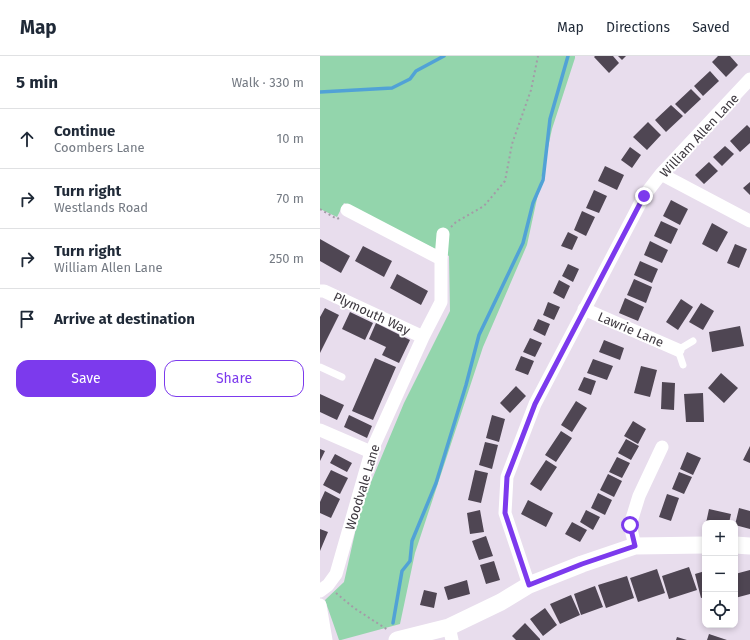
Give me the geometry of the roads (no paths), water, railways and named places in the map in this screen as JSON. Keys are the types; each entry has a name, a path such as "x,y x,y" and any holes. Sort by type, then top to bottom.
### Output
{"street":[{"name":"William Allen Lane","path":"529,585 505,513 507,477 535,404 644,196 661,174 750,79"},
{"path":"661,174 750,220"},
{"path":"347,210 441,258"},
{"name":"Woodvale Lane","path":"324,588 336,574 371,452 423,337 441,302 441,258 443,234"},
{"name":"Plymouth Way","path":"320,291 324,290 423,337"},
{"name":"Lawrie Lane","path":"584,309 678,350"},
{"path":"320,430 371,452"},
{"path":"635,546 630,525 639,496 662,447"},
{"path":"399,640 451,634 529,585 582,564 635,546 702,545"},
{"path":"738,545 750,546"},
{"path":"320,605 326,640"}],"lane":[{"path":"683,365 678,350 693,341"},
{"path":"320,367 342,377"}],"waterway":[{"path":"320,92 392,88 410,79 416,71 444,56"},
{"path":"393,623 402,571 410,561 412,541 436,483 466,385 479,335 523,243 533,203 543,180 550,119 568,56"}]}
